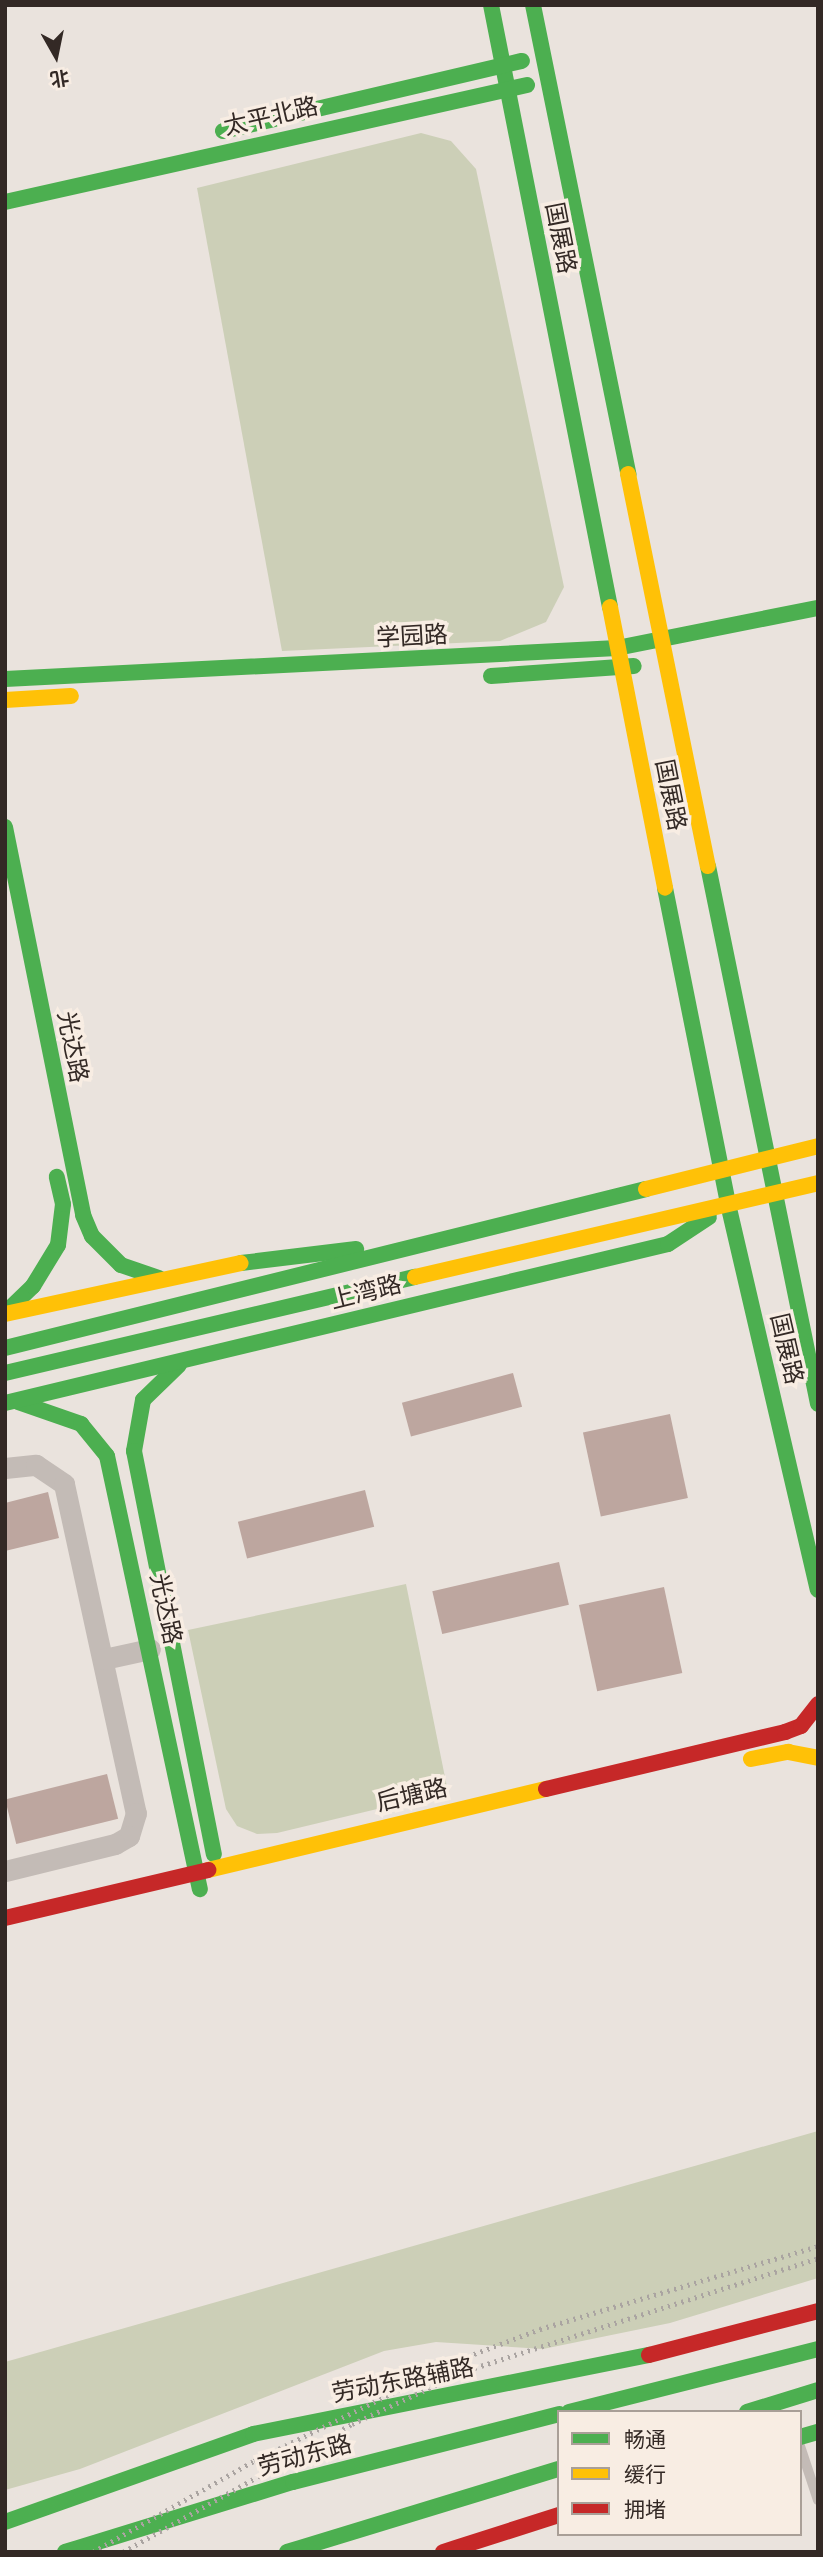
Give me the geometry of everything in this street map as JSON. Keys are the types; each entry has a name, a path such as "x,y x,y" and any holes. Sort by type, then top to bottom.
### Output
{"main road":[{"name":"国展路","path":"492,5 728,1205 818,1590"},
{"name":"国展路","path":"533,5 663,642 673,659 768,1160 818,1404"},
{"name":"太平北路","path":"208,134 543,57"},
{"name":"太平北路","path":"5,202 547,81"},
{"name":"学园路","path":"5,679 617,648 663,642 818,608"},
{"path":"476,676 621,668 673,659"},
{"path":"5,700 87,695"},
{"name":"光达路","path":"5,827 83,1215 92,1236 121,1265 159,1278"},
{"name":"光达路","path":"5,1313 43,1272 62,1232 63,1205 41,1098"},
{"name":"上湾路","path":"5,1348 343,1269 426,1243 818,1146"},
{"name":"上湾路","path":"5,1373 818,1183"},
{"name":"上湾路","path":"6,1403 668,1244 728,1205"},
{"name":"上湾路","path":"5,1313 159,1278 251,1261 426,1243"},
{"name":"光达路","path":"189,1359 162,1376 143,1400 134,1451 220,1885"},
{"name":"光达路","path":"6,1403 61,1413 81,1424 107,1456 200,1890"},
{"name":"后塘路","path":"5,1918 785,1732 801,1726 818,1704"},
{"path":"728,1765 788,1752 818,1758"},
{"name":"后塘路","path":"5,1936 701,1771"},
{"name":"劳动东路辅路","path":"5,2522 253,2434 652,2354 818,2311"},
{"path":"577,2410 818,2349"},
{"path":"753,2410 818,2390"},
{"name":"劳动东路","path":"65,2552 293,2482 557,2415"},
{"path":"287,2552 557,2470"},
{"path":"443,2552 462,2549 557,2516"}],"street":[{"path":"5,1468 36,1465 64,1484 134,1798 135,1825 129,1836 99,1849 5,1871"},
{"path":"104,1658 150,1649"}],"lane":[{"path":"802,2452 818,2500"}],"green space":[{"path":"421,133 451,141 476,169 564,587 546,622 500,641 282,651 197,188"},
{"path":"406,1584 448,1792 277,1833 257,1834 237,1826 226,1809 188,1630"},
{"path":"818,2131 818,2278 670,2323 543,2349 436,2342 384,2351 80,2469 5,2490 5,2362"}],"building":[{"path":"513,1373 522,1407 411,1437 402,1403"},
{"path":"670,1414 688,1498 601,1517 583,1433"},
{"path":"365,1490 374,1527 247,1559 238,1522"},
{"path":"48,1492 59,1538 5,1551 5,1503"},
{"path":"559,1562 569,1605 442,1634 432,1591"},
{"path":"664,1587 682,1673 597,1691 579,1605"},
{"path":"107,1774 118,1819 16,1844 5,1799"}],"railway":[{"path":"93,2552 254,2461 461,2359 540,2329 818,2246"},
{"path":"123,2552 352,2424 468,2370 818,2258"}],"traffic: fast":[{"path":"491,5 610,607"},
{"path":"533,5 628,474"},
{"path":"223,131 522,61"},
{"path":"5,202 527,85"},
{"path":"5,679 617,648 818,608"},
{"path":"491,676 634,666"},
{"path":"5,827 83,1215 92,1236 121,1265 159,1278"},
{"path":"708,866 818,1404"},
{"path":"665,888 728,1204 818,1590"},
{"path":"5,1313 33,1286 58,1245 63,1204 57,1177"},
{"path":"5,1348 646,1189"},
{"path":"5,1403 668,1244 709,1217"},
{"path":"241,1263 356,1249"},
{"path":"5,1373 415,1277"},
{"path":"179,1365 143,1400 134,1451 214,1854"},
{"path":"18,1402 81,1424 107,1456 200,1889"},
{"path":"577,2410 818,2349"},
{"path":"5,2522 253,2434 649,2355"},
{"path":"753,2410 818,2390"},
{"path":"65,2552 293,2482 557,2415"},
{"path":"802,2436 818,2432"},
{"path":"287,2552 557,2470"}],"traffic: slow":[{"path":"628,474 708,866"},
{"path":"610,607 665,888"},
{"path":"5,700 71,696"},
{"path":"646,1189 818,1146"},
{"path":"415,1277 818,1183"},
{"path":"5,1314 241,1263"},
{"path":"751,1759 788,1752 818,1758"},
{"path":"208,1870 546,1789"}],"traffic: jam":[{"path":"546,1789 785,1732 801,1726 818,1704"},
{"path":"5,1918 208,1870"},
{"path":"649,2355 818,2311"},
{"path":"443,2552 557,2516"}]}
